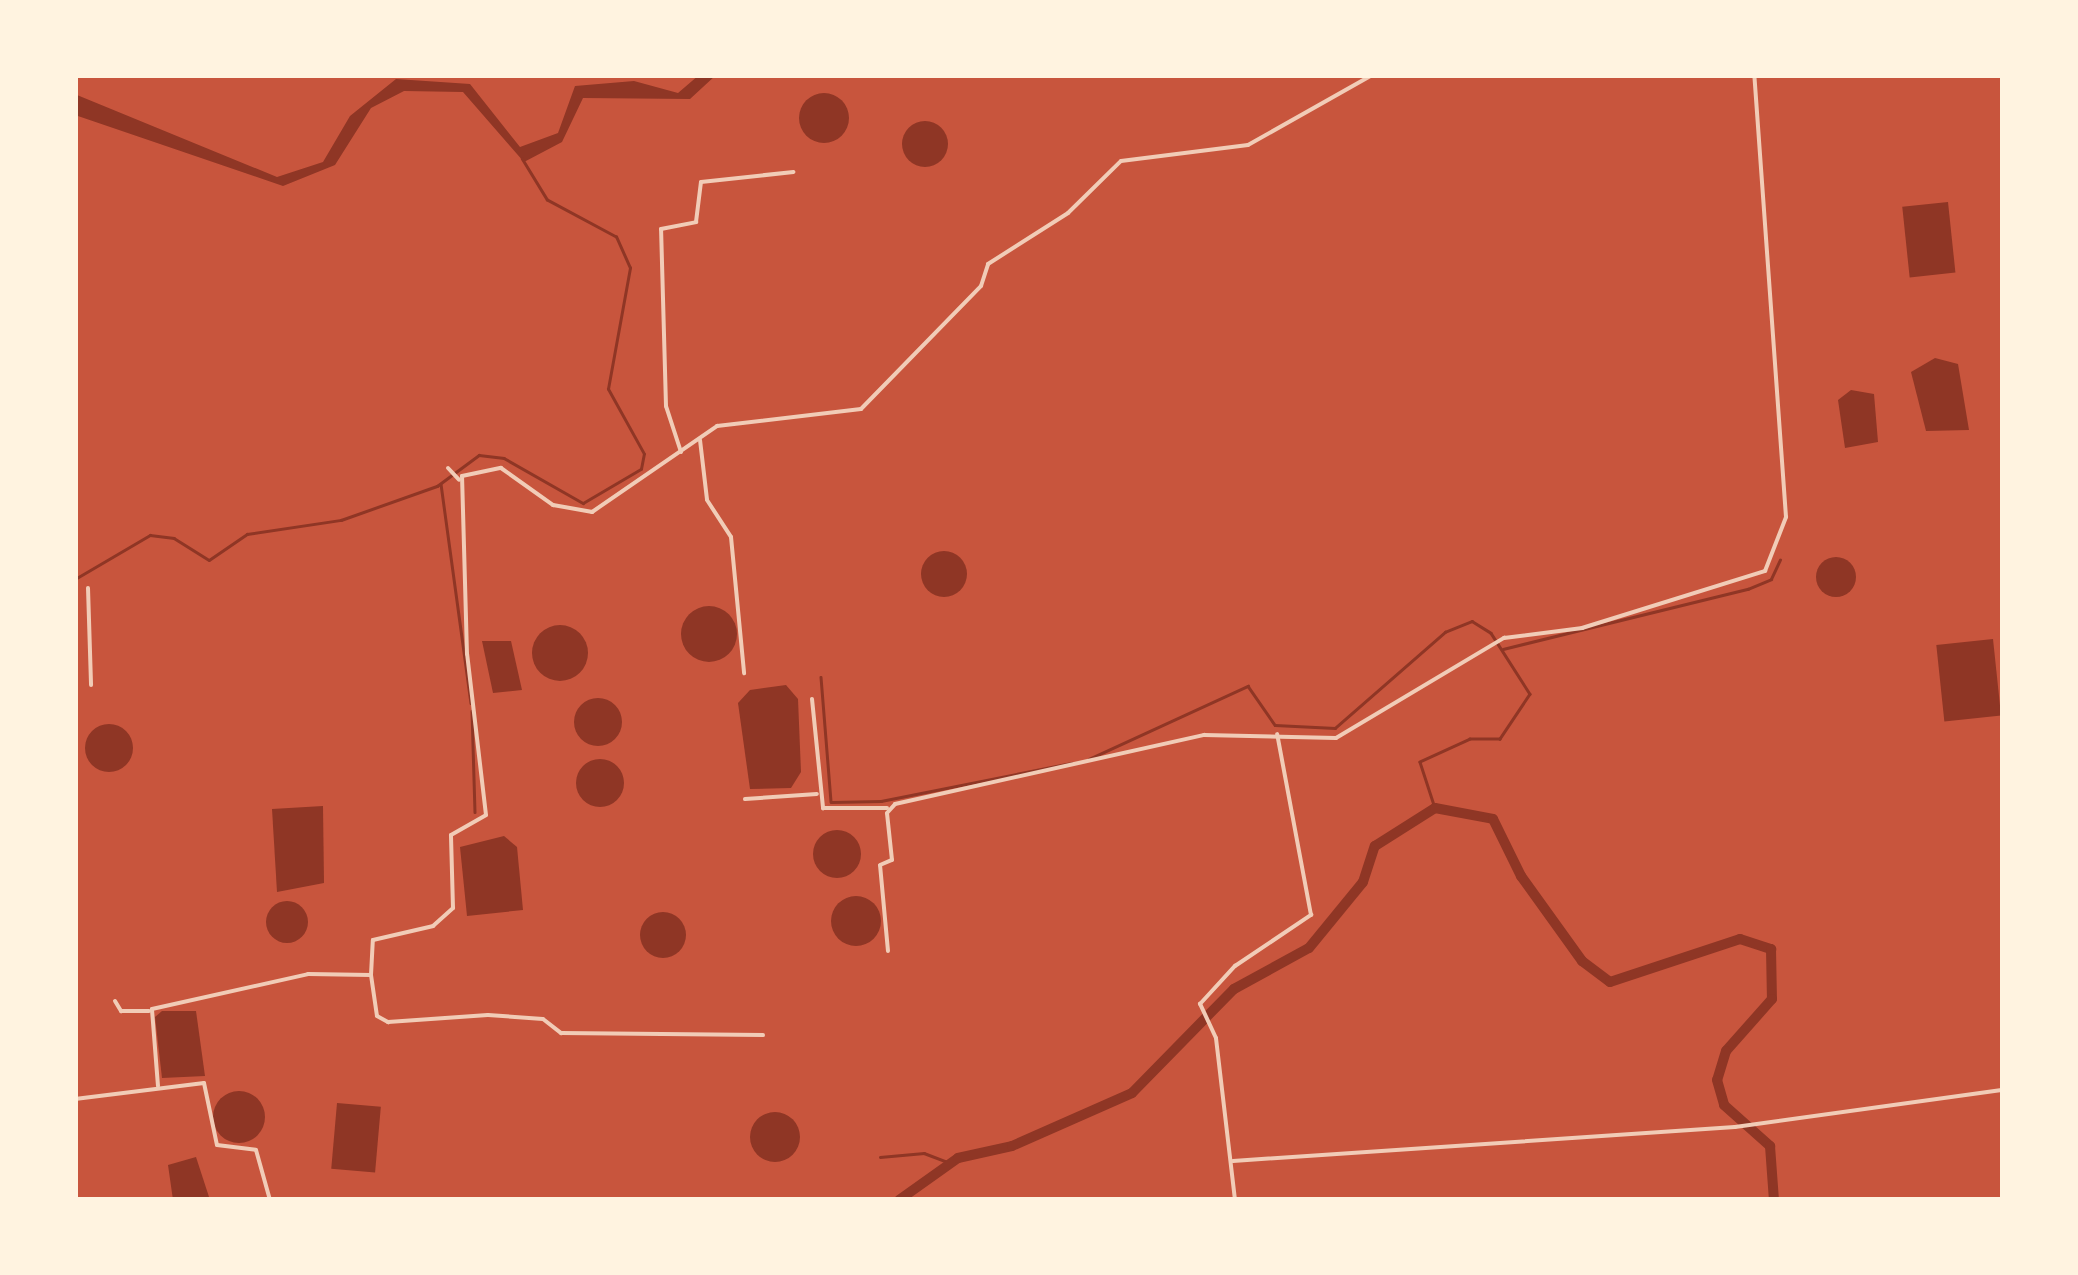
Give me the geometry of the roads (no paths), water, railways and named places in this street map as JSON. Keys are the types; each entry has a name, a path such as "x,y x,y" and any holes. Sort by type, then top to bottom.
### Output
{"street":[{"path":"457,479 501,468 541,499 584,512 734,421 836,416 869,404 928,331 981,286 988,264 1068,212 1121,160 1248,145 1372,75"},
{"path":"812,699 817,794 828,811 888,808 1181,740 1278,734 1343,735 1502,640 1582,628 1760,573 1784,536 1776,296 1754,75"},
{"path":"681,452 666,406 662,229 696,222 701,182 793,172"},
{"path":"700,440 707,500 731,537 744,672"},
{"path":"448,468 457,479 486,816 451,836 454,908 433,926 373,940 371,976 377,1016 388,1022 488,1015 543,1019 561,1033 763,1036"},
{"path":"88,588 91,685"},
{"path":"1234,1200 1233,1160 1212,1025 1200,1009 1202,996 1236,966 1311,915 1278,734"},
{"path":"745,800 817,794"},
{"path":"888,808 892,860 880,866 888,951"},
{"path":"114,1001 120,1011 150,1011 272,978 371,976"},
{"path":"150,1011 158,1086"},
{"path":"75,1100 158,1086 208,1086 218,1146 256,1150 270,1200"},
{"path":"1233,1160 1735,1127 2003,1090"}],"waterway":[{"path":"75,579 150,535 174,538 209,560 247,534 341,520 437,486 479,455 504,458 583,503 641,469 644,454 608,389 630,268 616,237 547,200 522,159"},
{"path":"441,484 471,703"},
{"path":"1503,649 1748,589 1771,579 1780,560"},
{"path":"1089,759 1248,686 1275,725 1335,728 1445,632 1472,621 1491,633 1530,694 1500,739 1470,739 1420,762 1435,808"},
{"path":"821,677 831,802 881,801 1071,763"},
{"path":"472,711 475,812"},
{"path":"899,1200 958,1158 1012,1146 1132,1093 1234,989 1309,948 1363,882 1375,846 1435,808 1493,819 1521,876 1582,961 1610,982 1740,939 1771,949 1772,999 1726,1051 1717,1080 1724,1105 1770,1146 1774,1200"},
{"path":"880,1157 924,1153 950,1163"}]}
